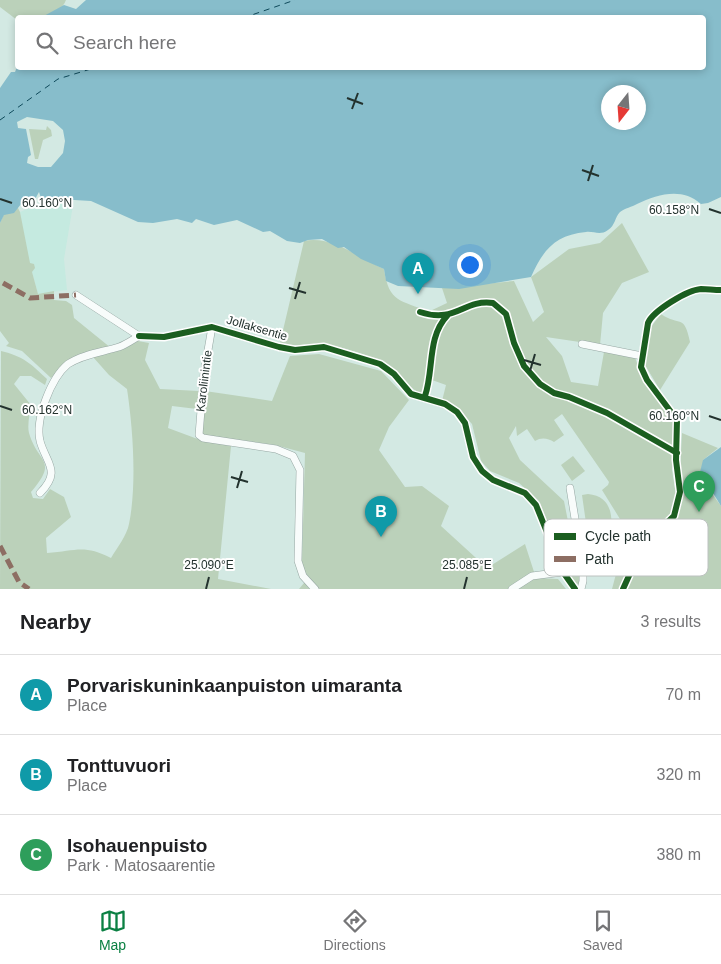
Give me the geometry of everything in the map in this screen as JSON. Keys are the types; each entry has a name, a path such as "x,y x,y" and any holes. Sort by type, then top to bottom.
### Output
{"street":[{"path":"671,519 674,516 680,492 676,466 677,420 647,380 641,368 650,319 690,292 701,289 721,290"},
{"path":"40,492 51,477 51,466 39,435 52,382 64,368 78,359 123,346 139,336 76,295"},
{"name":"Jollaksentie","path":"139,336 164,337 212,327 295,350 324,347 387,368 411,394 451,407 466,423 473,457 482,471 493,480 525,493 536,505 544,525"},
{"name":"Karoliinintie","path":"212,327 204,373 199,435 203,438 276,449 293,456 300,470 298,561 303,576 315,589"},
{"path":"582,344 642,356"},
{"path":"570,488 575,519"},
{"path":"512,589 532,576 544,574"},
{"name":"Jollaksentie","path":"566,576 575,589"},
{"path":"581,589 582,576"},
{"path":"623,589 629,576"}],"shaded area":[{"path":"0,0 66,0 63,6 48,15 15,15 15,18 0,7"},
{"path":"47,126 51,130 52,136 43,140 38,159 35,159 29,129 46,130"},
{"path":"44,202 73,205 64,259 67,290 38,294 27,255 20,212"},
{"path":"17,206 20,212 30,263 34,264 35,268 32,272 38,294 54,291 54,300 66,301 72,305 74,318 111,348 68,360 51,378 22,351 6,346 9,343 0,331 0,223 4,214"},
{"path":"622,223 649,272 622,283 603,313 600,345 546,337 562,356 571,382 598,386 604,352 635,357 642,378 672,417 676,428 672,470 676,495 668,519 620,519 602,490 609,482 562,414 554,420 564,435 554,442 544,438 535,441 527,429 517,436 516,426 509,438 520,460 564,501 568,519 546,519 539,501 519,483 490,471 481,461 472,424 458,409 442,401 446,385 432,380 427,396 413,389 394,370 368,356 325,344 295,345 280,343 304,241 325,241 335,244 384,269 389,289 393,295 428,312 447,303 442,288 514,281 533,322 544,312 531,277 569,249 600,243"},
{"path":"661,314 683,324 686,327 690,342 660,390 645,365 644,358 650,328"},
{"path":"138,341 149,343 145,360 160,389 199,391 197,409 172,406 168,428 203,441 231,446 218,579 271,589 0,589 1,351 26,361 47,379 45,385 31,376 20,376 14,384 31,405 28,423 29,433 45,467 44,473 31,492 33,498 43,499 50,489 64,497 71,517 46,538 47,553 87,550 111,558 126,533 129,524 133,492 131,421 127,389 109,375 93,357 124,349"},
{"path":"319,354 381,371 409,400 389,427 379,450 405,487 422,486 449,506 441,526 487,568 525,544 536,578 558,579 566,589 299,589 309,577 303,570 302,561 305,453 275,445 204,435 201,432 205,391 272,401 290,356"},
{"path":"682,433 718,448 703,460 710,491 721,506 721,589 626,589 632,576 708,576 708,519 674,519 682,502 683,485 680,472"},
{"path":"573,456 585,471 572,481 561,465"},
{"path":"588,494 599,497 606,502 610,510 611,519 585,519 582,495"},
{"path":"569,576 580,576 579,585 576,583"},
{"path":"615,576 626,576 620,589 612,589"}],"water":[{"path":"86,0 721,0 721,197 701,204 686,195 670,194 653,197 620,212 612,226 605,232 586,232 558,240 551,245 540,259 531,277 459,289 398,286 386,281 384,269 361,259 344,247 338,248 322,239 308,240 300,243 287,241 270,231 263,232 237,220 214,225 196,219 192,223 177,219 153,223 138,222 91,201 41,198 39,192 34,201 21,204 14,213 4,215 0,223 0,88 11,72 15,72 16,70 706,70 706,15 46,15 64,5 76,9","holes":["27,117 53,121 63,130 65,141 63,153 51,167 38,167 27,163 28,157 31,155 26,129 18,128 17,122"]},
{"path":"721,447 721,506 700,472 703,460"}],"ferry route":[{"path":"252,15 295,0"},
{"path":"0,120 58,79 87,70"}],"marked path":[{"path":"3,283 30,298 76,295"},
{"path":"0,546 19,582 29,589"}],"cycle path":[{"path":"671,519 674,516 680,492 676,460 677,420 647,380 641,367 648,323 663,307 679,297 695,290 721,290"},
{"path":"420,312 442,315 474,304 493,303 506,314 514,343 524,366 540,384 554,393 569,397 607,413 677,453"},
{"path":"425,396 436,334 447,316"},
{"path":"139,336 164,337 212,327 279,347 295,350 324,347 380,364 394,374 411,394 445,404 457,412 465,423 473,457 482,471 493,480 525,493 536,505 544,525"},
{"path":"566,576 575,589"},
{"path":"623,589 629,576"}],"place":[{"name":"Porvariskuninkaanpuiston uimaranta","path":"418,294"},
{"name":"Isohauenpuisto","path":"699,512"},
{"name":"Tonttuvuori","path":"381,537"}]}
